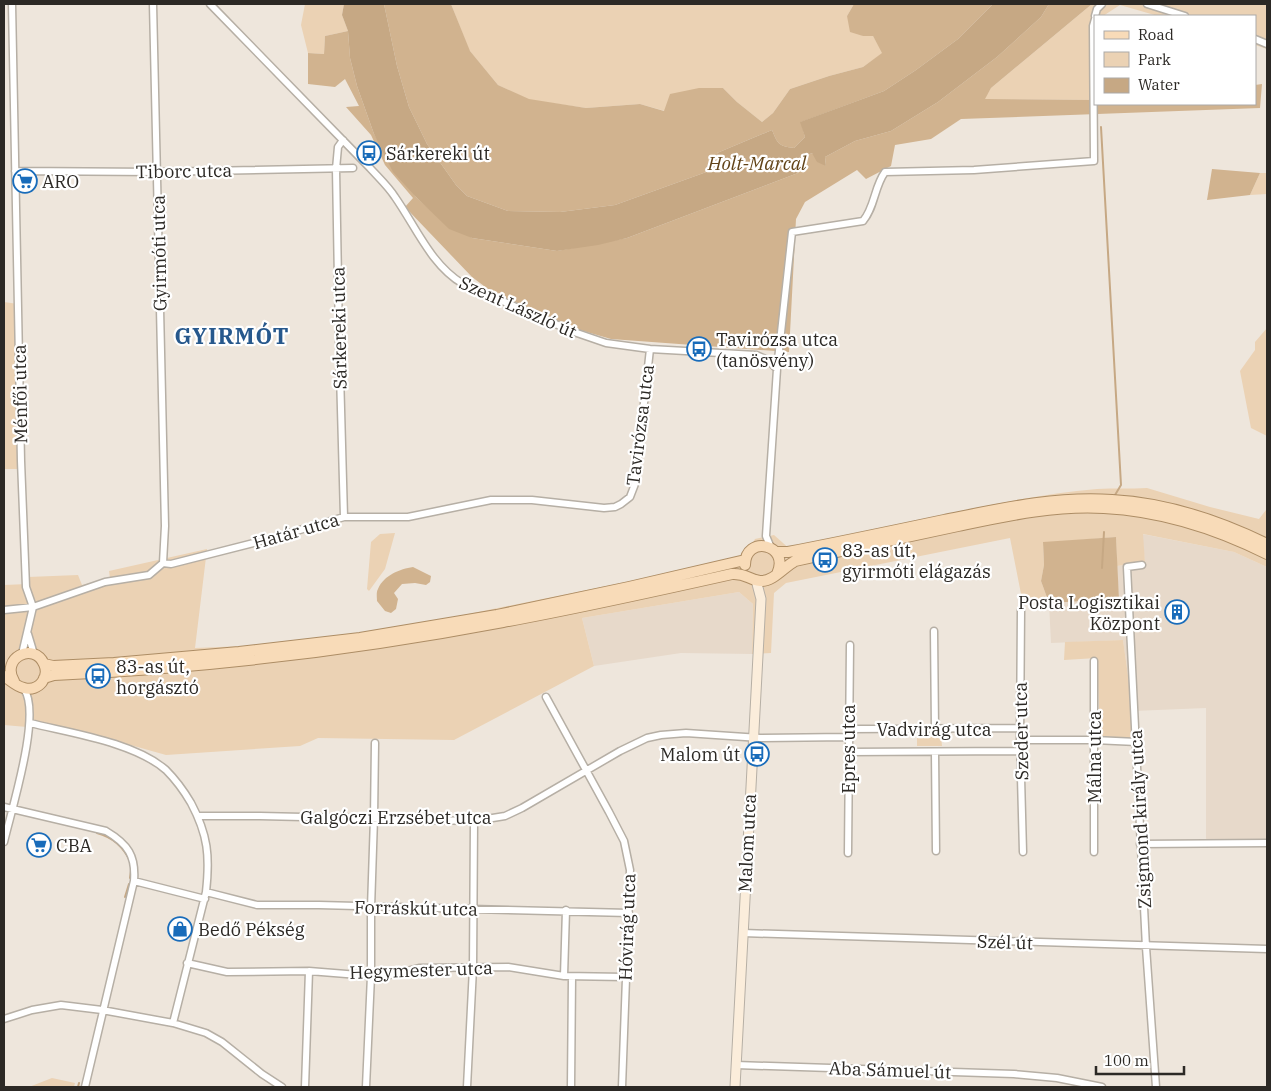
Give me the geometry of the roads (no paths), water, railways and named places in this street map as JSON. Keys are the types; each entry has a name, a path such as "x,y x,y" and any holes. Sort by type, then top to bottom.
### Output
{"main road":[{"path":"761,600 753,578 747,572 745,560 747,554 756,547 766,546 774,550 788,552 1036,502 1076,499 1138,502 1220,522 1267,544"},
{"path":"44,678 54,675 236,661 363,646 504,622 732,574 767,580 795,561 1004,517 1064,508 1134,510 1168,516 1216,530 1267,554"},
{"path":"774,550 780,563 777,574"},
{"path":"44,664 53,666 114,663 239,652 360,638 497,615 745,560"},
{"path":"761,600 767,580"},
{"name":"Malom utca","path":"735,1087 761,600"},
{"path":"4,676 27,693 44,678 46,669 40,658 34,654 22,654 16,657 8,665 14,682"}],"street":[{"name":"Ménfői utca","path":"12,4 21,461 26,587 33,607"},
{"name":"Gyirmóti utca","path":"153,4 165,526 164,562"},
{"name":"Szent László út","path":"210,4 343,140 394,196 436,260 454,279 574,332 606,343 650,349 756,355 768,360 777,369"},
{"path":"1096,15 1097,9 1102,4"},
{"path":"1147,4 1182,15"},
{"path":"774,550 766,536 777,369 792,232 863,221 869,213 878,181 885,172 974,170 1094,161 1094,22"},
{"name":"Sárkereki utca","path":"343,140 338,146 336,169 344,517"},
{"name":"Tiborc utca","path":"15,171 156,172 354,168"},
{"name":"Tavirózsa utca","path":"627,501 633,491 650,349"},
{"name":"Határ utca","path":"4,610 33,607 105,582 149,575 164,562 171,564 269,539 344,517 408,517 491,500 532,500 604,508 615,507 627,501"},
{"path":"756,547 766,536"},
{"name":"Zsigmond király utca","path":"1142,565 1127,567 1137,742 1140,844 1156,1087"},
{"path":"22,654 33,607"},
{"name":"Szeder utca","path":"1020,610 1020,752 1023,852"},
{"path":"934,631 935,729"},
{"path":"27,632 34,654"},
{"name":"Epres utca","path":"848,852 850,645"},
{"name":"Málna utca","path":"1094,661 1094,852"},
{"path":"4,842 30,723 27,693"},
{"name":"Hóvirág utca","path":"546,697 610,812 624,841 630,870 622,1087"},
{"path":"30,723 109,743 151,760 166,770 184,791 198,816 206,838 208,871 206,892 173,1023"},
{"name":"Vadvirág utca","path":"848,729 1020,728"},
{"name":"Galgóczi Erzsébet utca","path":"198,816 474,821 505,816 522,808 620,751 647,738 661,735 686,734 753,737"},
{"path":"753,737 848,737"},
{"path":"1020,740 1137,742"},
{"path":"366,1087 371,976 375,743"},
{"path":"848,752 1020,752"},
{"path":"935,752 936,851"},
{"path":"4,807 106,832 119,838 132,856 135,868 134,881 84,1087"},
{"path":"467,1087 473,968 474,821"},
{"path":"1140,844 1267,843"},
{"path":"134,881 205,899"},
{"name":"Forráskút utca","path":"206,892 257,905 629,912"},
{"path":"564,976 566,910"},
{"name":"Szél út","path":"743,934 1267,949"},
{"name":"Hegymester utca","path":"187,963 227,972 309,971 371,976 390,975 419,968 508,967 572,977 625,977"},
{"path":"305,1087 309,971"},
{"path":"571,1087 572,977"},
{"path":"4,1019 47,1006 61,1005 102,1010 173,1023 206,1033 222,1042 262,1074 282,1087"},
{"name":"Aba Sámuel út","path":"736,1065 1014,1074 1057,1078 1102,1087"}],"water":[{"name":"Holt-Marcal","path":"344,4 384,4 397,66 409,107 427,144 456,185 467,196 508,211 560,212 615,205 723,166 717,153 772,130 779,144 794,148 805,137 800,122 884,91 958,39 993,4 1049,4 1041,17 997,57 938,102 891,131 855,141 825,157 826,166 817,162 812,153 795,161 798,173 627,238 598,245 557,251 472,238 449,229 393,172 374,134 357,86 350,58 348,31 342,15"}],"waterway":[{"path":"1101,127 1121,485 1115,495"},
{"path":"1102,568 1104,532"},
{"path":"97,833 108,837 116,843 130,861"},
{"path":"130,878 131,871"},
{"path":"125,897 129,884"},
{"path":"78,1087 79,1083"}],"place":[{"name":"Sárkereki út","path":"369,153"},
{"name":"ARO","path":"25,181"},
{"name":"Tavirózsa utca (tanösvény)","path":"699,349"},
{"name":"83-as út, gyirmóti elágazás","path":"825,560"},
{"name":"Posta Logisztikai Központ","path":"1177,612"},
{"name":"83-as út, horgásztó","path":"98,676"},
{"name":"Malom út","path":"757,754"},
{"name":"CBA","path":"39,845"},
{"name":"Bedő Pékség","path":"180,929"}],"district":[{"name":"GYIRMÓT","path":"232,335"}]}
